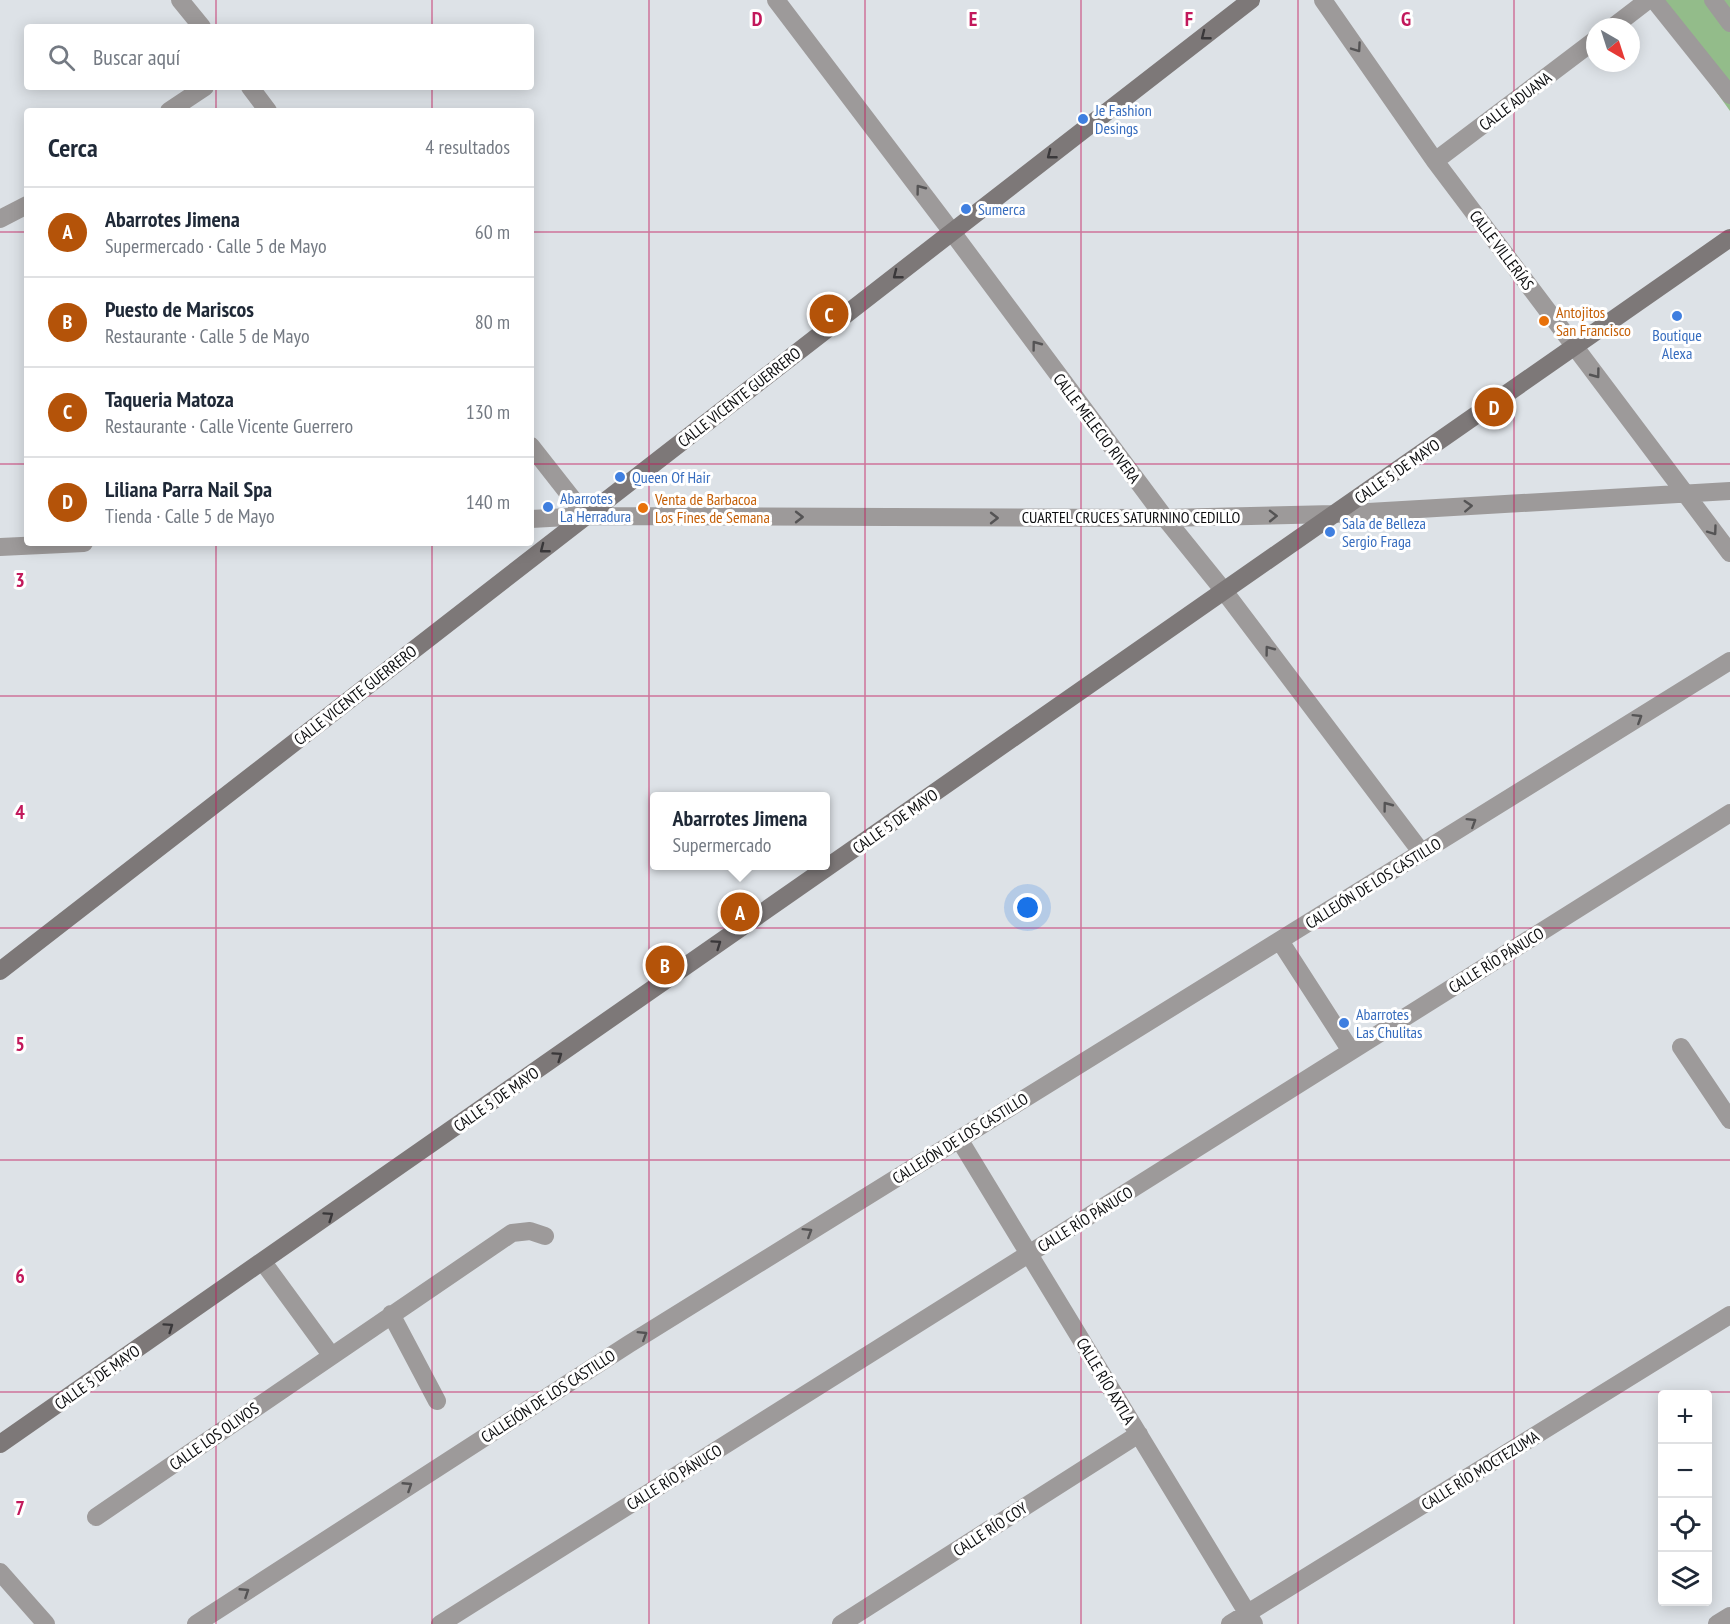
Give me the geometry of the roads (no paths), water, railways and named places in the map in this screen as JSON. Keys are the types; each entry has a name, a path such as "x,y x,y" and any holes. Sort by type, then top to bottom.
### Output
{"street":[{"path":"180,0 200,24"},
{"name":"CALLE MELECIO RIVERA","path":"776,0 1165,518 1224,591 1422,852"},
{"name":"CALLE VICENTE GUERRERO","path":"0,971 1251,0"},
{"name":"CALLE VILLERÍAS","path":"1323,0 1435,161 1730,553"},
{"path":"1625,18 1648,0"},
{"path":"1654,0 1730,95"},
{"path":"1713,0 1730,23"},
{"name":"CALLE ADUANA","path":"1435,161 1586,47"},
{"path":"174,108 200,90"},
{"path":"252,90 266,108"},
{"path":"0,219 24,207"},
{"name":"CALLE 5 DE MAYO","path":"830,866 1730,238"},
{"path":"534,450 586,516"},
{"name":"CUARTEL CRUCES SATURNINO CEDILLO","path":"534,519 586,516 1165,518 1334,514 1730,491"},
{"path":"0,548 34,546"},
{"name":"CALLEJÓN DE LOS CASTILLO","path":"196,1624 628,1344 1730,661"},
{"name":"CALLE RÍO PÁNUCO","path":"440,1624 1730,813"},
{"name":"CALLE 5 DE MAYO","path":"0,1444 824,870"},
{"path":"1280,940 1352,1051"},
{"path":"1682,1047 1730,1120"},
{"name":"CALLE RÍO AXTLA","path":"959,1139 1251,1619"},
{"name":"CALLE LOS OLIVOS","path":"96,1517 512,1233 538,1234"},
{"path":"263,1262 331,1355"},
{"path":"391,1314 437,1401"},
{"name":"CALLE RÍO MOCTEZUMA","path":"1230,1624 1251,1619 1730,1315"},
{"name":"CALLE RÍO COY","path":"841,1624 1138,1434"},
{"path":"0,1572 46,1624"},
{"path":"1717,1624 1730,1616"}],"place":[{"name":"Je Fashion Desings","path":"1083,119"},
{"name":"Sumerca","path":"966,209"},
{"name":"Taqueria Matoza","path":"829,314"},
{"name":"Boutique Alexa","path":"1677,316"},
{"name":"Antojitos San Francisco","path":"1544,321"},
{"name":"Liliana Parra Nail Spa","path":"1494,407"},
{"name":"Queen Of Hair","path":"620,477"},
{"name":"Abarrotes La Herradura","path":"548,507"},
{"name":"Venta de Barbacoa Los Fines de Semana","path":"643,508"},
{"name":"Sala de Belleza Sergio Fraga","path":"1330,532"},
{"name":"Abarrotes Jimena","path":"740,912"},
{"name":"Puesto de Mariscos","path":"665,965"},
{"name":"Abarrotes Las Chulitas","path":"1344,1023"}]}
